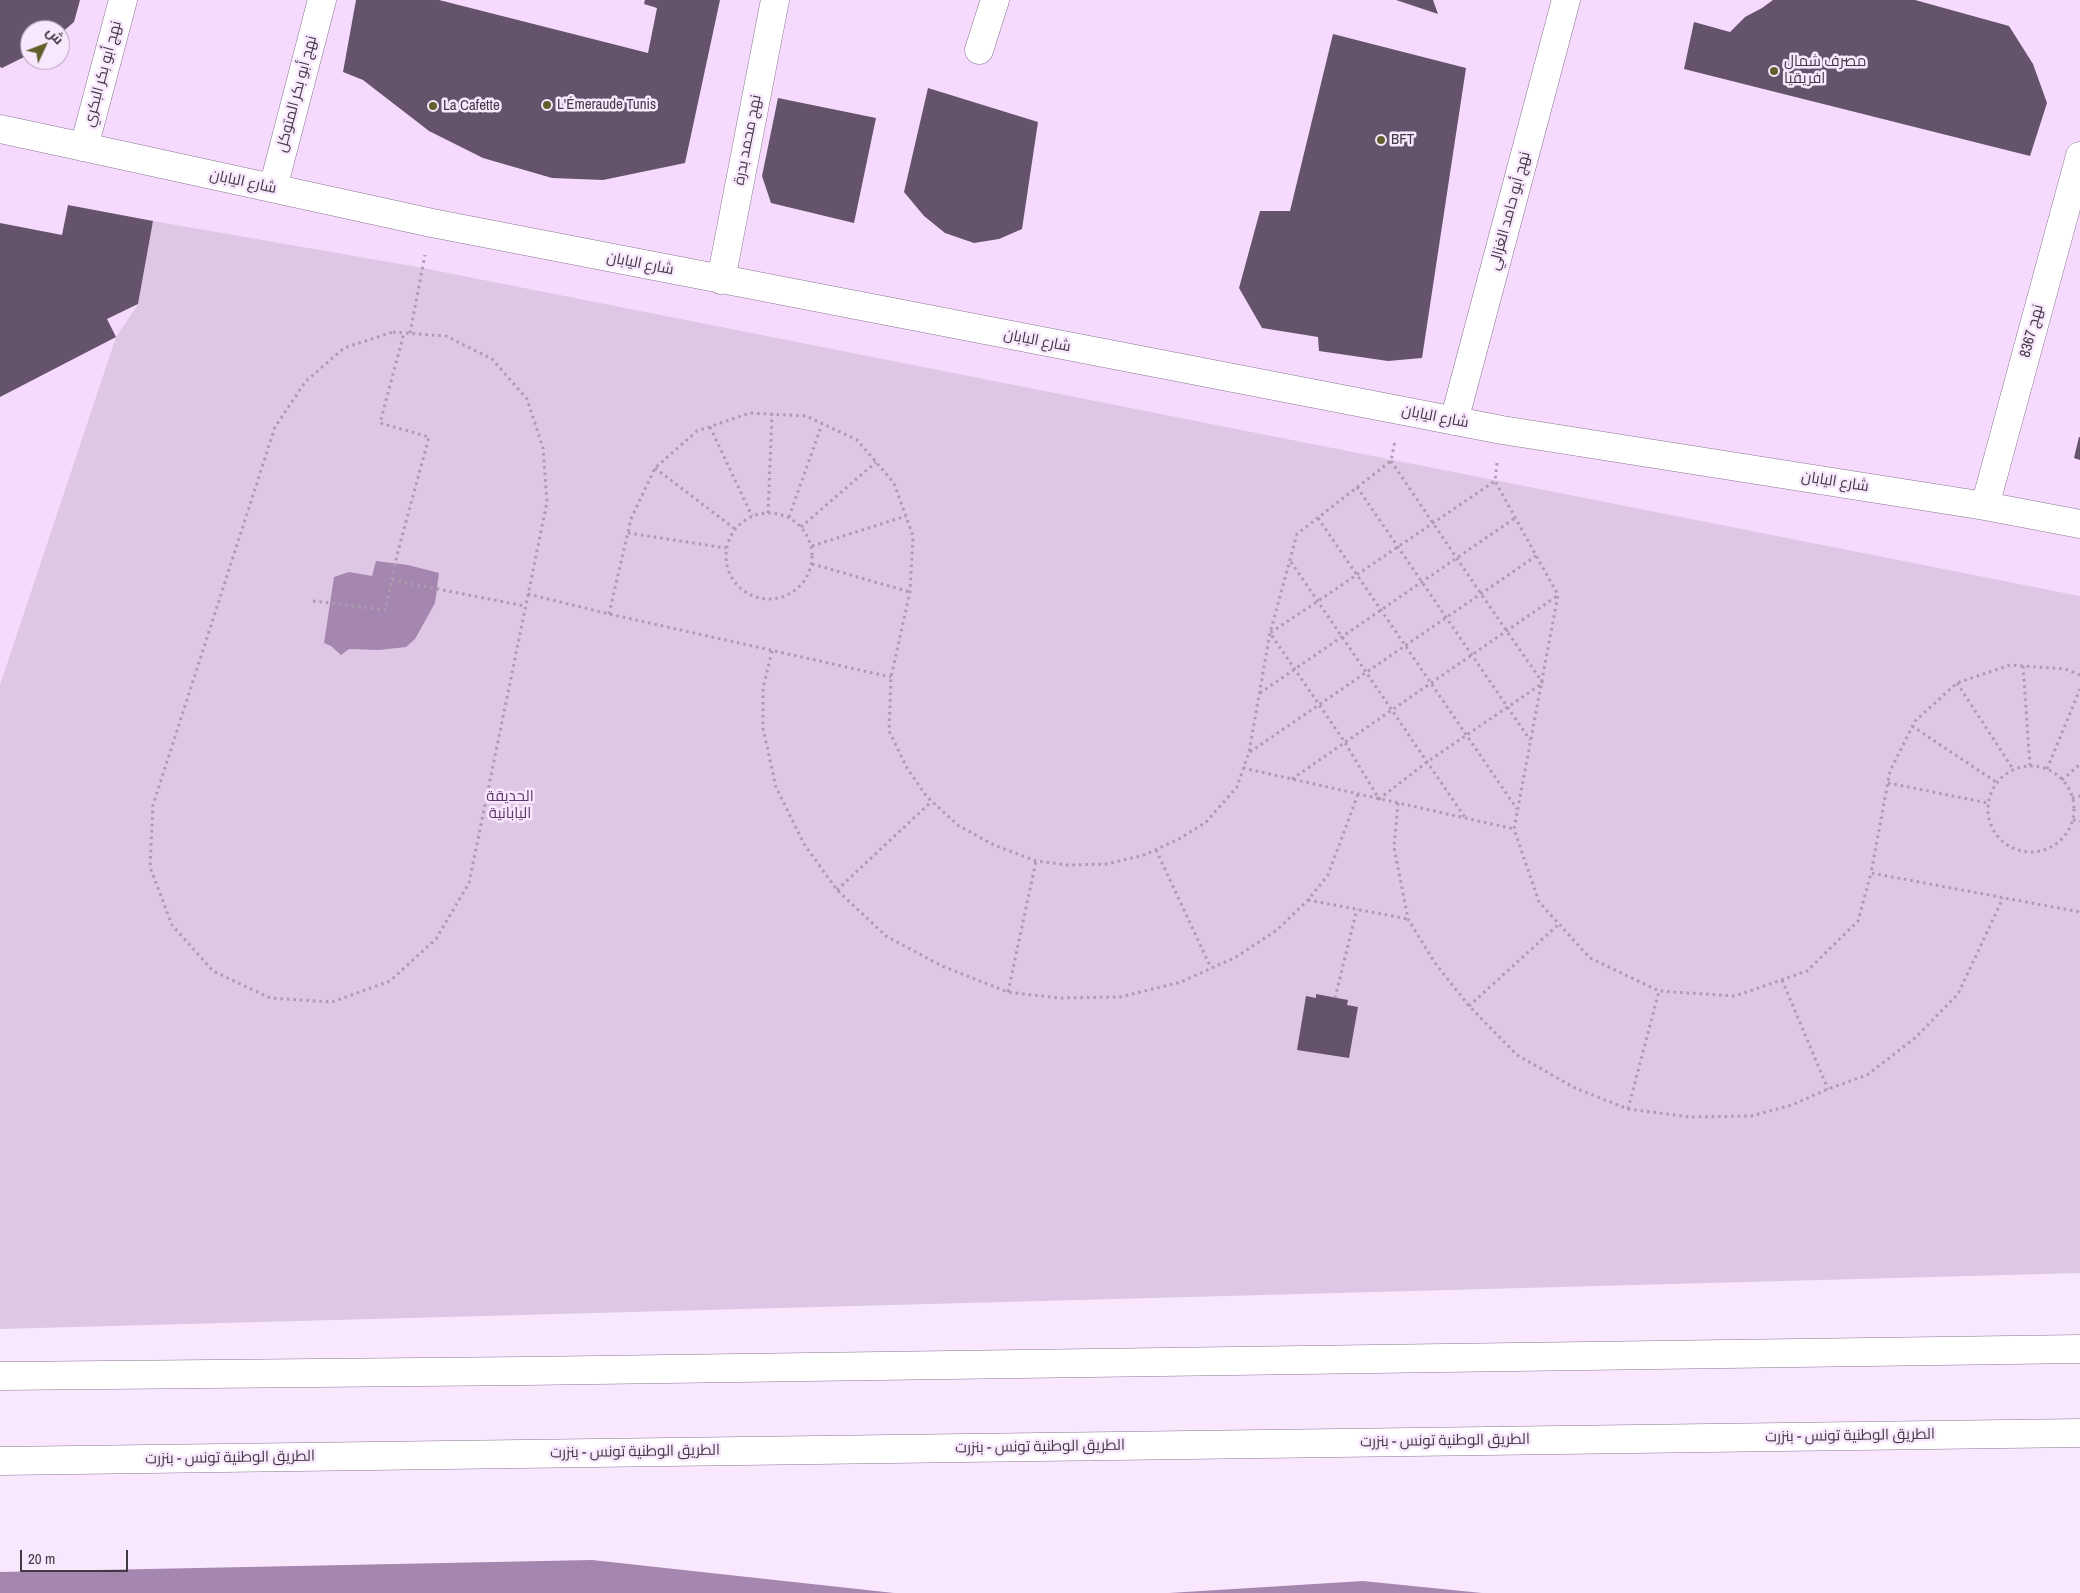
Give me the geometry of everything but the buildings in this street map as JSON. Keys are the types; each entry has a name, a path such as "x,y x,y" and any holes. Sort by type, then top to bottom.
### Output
{"main road":[{"name":"نهج أبو بكر البكري","path":"84,147 123,0"},
{"name":"نهج أبو بكر المتوكل","path":"273,188 322,0"},
{"name":"نهج محمد بدرة","path":"721,280 775,0"},
{"path":"978,50 995,0"},
{"name":"نهج أبو حامد الغزالي","path":"1454,421 1566,0"},
{"name":"شارع اليابان","path":"0,129 432,223 1454,421 1985,506 2080,524"},
{"name":"نهج 8367","path":"1985,506 2080,156"},
{"path":"0,1376 2080,1349"},
{"name":"الطريق الوطنية تونس - بنزرت","path":"0,1461 2080,1433"}],"path":[{"path":"410,333 432,223"},
{"path":"394,332 404,333 446,336 492,359 527,398 543,448 547,502 468,883 436,939 390,981 332,1002 270,998 213,971 172,925 150,867 153,805 276,427 305,382 344,348 394,332"},
{"path":"313,601 385,610 430,437 380,423 404,333"},
{"path":"609,614 631,519 655,468 697,431 750,413 772,414 806,416 857,440 894,483 913,536 910,592 891,678 889,731 907,768 932,801 959,826 994,845 1036,861 1068,865 1106,864 1156,850 1179,839 1206,822 1237,787 1249,752 1270,633 1291,562 1297,534 1391,461 1401,410"},
{"path":"768,513 772,414"},
{"path":"789,518 822,424"},
{"path":"710,427 752,516"},
{"path":"1502,430 1495,481 1558,595 1543,683 1530,740 1514,829 1539,902 1590,958 1659,991 1735,996 1807,971 1858,921 1871,873 1890,771 1915,721 1957,683 2010,665 2065,669 2080,675"},
{"path":"1391,461 1543,683"},
{"path":"801,527 876,462"},
{"path":"655,468 735,529"},
{"path":"1270,633 1495,481"},
{"path":"1357,487 1530,740"},
{"path":"776,512 789,518 801,527 812,546 812,564 806,580 794,592 778,599 762,599 745,593 733,581 726,565 726,548 735,529 743,520 759,513 768,513 776,512"},
{"path":"812,546 906,516"},
{"path":"1318,518 1517,809"},
{"path":"1259,693 1515,518"},
{"path":"628,533 726,548"},
{"path":"1249,752 1536,556"},
{"path":"1291,562 1466,819"},
{"path":"812,564 910,592"},
{"path":"392,580 525,606"},
{"path":"528,594 891,678"},
{"path":"1292,778 1558,595"},
{"path":"1270,633 1344,741 1379,798"},
{"path":"772,651 763,688 763,728 776,787 804,844 837,890 886,936 942,966 1008,992 1059,998 1120,997 1181,982 1236,957 1277,930 1308,900 1328,875 1358,794"},
{"path":"2023,666 2030,766"},
{"path":"1379,798 1427,762 1543,683"},
{"path":"1957,683 2013,770"},
{"path":"2047,769 2080,689"},
{"path":"1912,726 1996,782"},
{"path":"2062,780 2080,764"},
{"path":"2030,766 2042,767 2057,774 2068,786 2072,798 2073,820 2066,835 2053,846 2037,851 2020,851 2005,843 1993,831 1988,814 1988,798 1996,782 2013,770 2030,766"},
{"path":"1244,768 1514,829"},
{"path":"1888,783 1988,803"},
{"path":"2072,798 2080,796"},
{"path":"837,890 932,801"},
{"path":"1398,803 1394,847 1408,919 1435,963 1469,1006 1517,1055 1575,1088 1628,1109 1690,1117 1751,1116 1792,1105 1828,1089 1867,1076 1915,1038 1958,994 2003,898"},
{"path":"2073,820 2080,821"},
{"path":"1156,850 1211,968"},
{"path":"1008,992 1036,861"},
{"path":"1871,873 2080,912"},
{"path":"1308,900 1408,919"},
{"path":"1335,998 1357,909"},
{"path":"1469,1006 1559,924"},
{"path":"1782,980 1828,1089"},
{"path":"1628,1109 1659,991"}],"shaded area":[{"path":"0,0 2080,0 2080,596 1391,461 138,304 116,337 0,685"},
{"path":"376,561 408,565 439,573 435,603 415,639 406,647 379,650 349,649 341,655 331,646 324,643 334,577 349,572 372,576"},
{"path":"592,1560 894,1593 0,1593 0,1572"},
{"path":"1363,1581 1482,1593 1169,1593"}],"green space":[{"name":"الحديقة اليابانية","path":"153,221 423,268 2080,596 2080,1273 0,1329 0,685 116,337 138,304"}],"place":[{"name":"مصرف شمال افريقيا","path":"1774,71"},
{"name":"L'Émeraude Tunis","path":"547,105"},
{"name":"La Cafette","path":"433,106"},
{"name":"BFT","path":"1381,140"}]}
